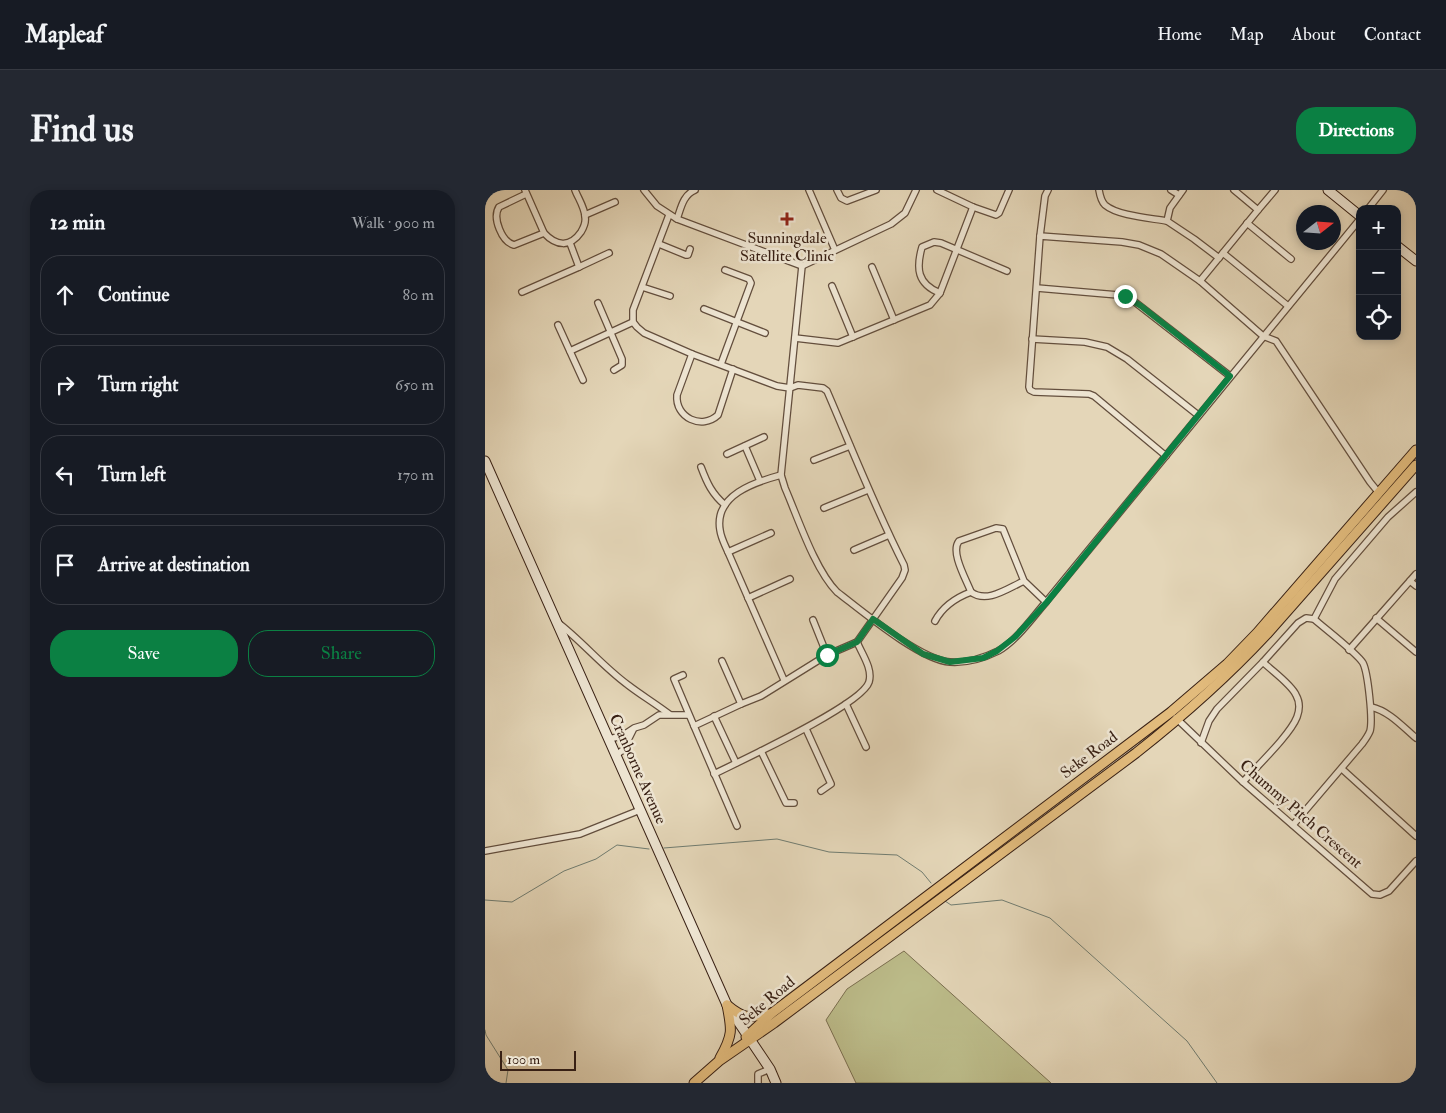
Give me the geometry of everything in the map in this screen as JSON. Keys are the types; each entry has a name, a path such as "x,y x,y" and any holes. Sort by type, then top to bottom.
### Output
{"main road":[{"name":"Seke Road","path":"747,1039 772,1013 1171,712 1227,664 1257,633 1416,450"},
{"name":"Seke Road","path":"694,1083 747,1039 1137,753 1177,720 1262,640 1416,465"},
{"path":"727,1005 738,1014 746,1017 772,1013"},
{"path":"719,1061 731,1036 727,1005"}],"street":[{"path":"544,233 515,245 507,241 496,215 499,207 525,192 544,233 549,239 557,243 569,243 583,229 585,214 575,190"},
{"path":"644,190 657,206 677,219 802,266 883,228 902,217 916,190"},
{"path":"677,219 685,199 690,192 695,190"},
{"path":"809,190 835,250"},
{"path":"837,190 841,198 847,201 876,190"},
{"path":"937,190 991,214 998,214 1009,190"},
{"path":"1048,190 1045,196 1039,236 1030,390 1034,392 1089,394 1094,396 1166,456"},
{"path":"1098,190 1106,206 1124,213 1167,221 1219,258"},
{"path":"1167,221 1170,208 1181,192 1171,190"},
{"path":"1234,190 1258,210"},
{"path":"1200,281 1275,190"},
{"path":"1328,190 1356,214"},
{"path":"1371,205 1383,190"},
{"path":"585,214 615,202"},
{"path":"795,338 832,343 845,341 930,305 940,292 973,207"},
{"path":"669,215 633,310 633,322 644,332 691,354 777,386 790,388 798,385 823,388 827,391 889,535 905,565 902,578 857,642 827,655 761,696 694,726"},
{"path":"802,266 781,475 789,497 826,579 837,592 923,654 950,662 983,658 1005,646 1047,602 1356,222"},
{"path":"1247,224 1291,259"},
{"path":"1039,236 1113,241 1139,245 1161,254 1200,281 1263,336 1276,341 1369,482 1379,493"},
{"path":"940,292 930,289 918,271 921,249 937,242 1007,270"},
{"path":"569,243 579,267"},
{"path":"659,244 686,255 688,255 690,250"},
{"path":"1401,249 1416,261"},
{"path":"522,292 609,253"},
{"path":"1223,253 1288,306"},
{"path":"872,267 893,320"},
{"path":"721,364 751,283 749,279 725,270"},
{"path":"832,286 853,337"},
{"path":"642,287 671,296"},
{"path":"1037,288 1118,295 1131,299 1230,376"},
{"path":"598,303 622,362 620,368 613,370"},
{"path":"704,310 765,332"},
{"path":"570,351 633,322"},
{"path":"558,325 583,380"},
{"path":"1032,339 1085,342 1107,347 1127,359 1198,415"},
{"path":"691,354 677,395 677,402 679,410 695,420 707,421 718,415 733,369"},
{"path":"727,454 764,437"},
{"path":"745,446 760,482"},
{"path":"814,460 850,446"},
{"name":"Cranborne Avenue","path":"485,462 727,1005 747,1039 770,1069 776,1083"},
{"path":"701,467 709,487 725,505"},
{"path":"781,475 740,491 725,505 720,518 720,532 785,680"},
{"path":"824,508 869,490"},
{"path":"1314,619 1335,580 1387,517 1416,492"},
{"path":"971,592 956,554 957,544 959,541 996,528 1003,529 1005,532 1024,581 1047,602"},
{"path":"728,552 771,533"},
{"path":"854,550 889,535"},
{"path":"1349,650 1416,574"},
{"path":"748,598 790,579"},
{"path":"1410,580 1416,586"},
{"path":"935,621 942,609 961,595 971,592 982,597 989,596 1024,581"},
{"path":"1201,742 1212,715 1298,623 1306,618 1314,619 1361,660 1371,707 1370,731 1342,769 1293,825"},
{"path":"1377,618 1416,652"},
{"path":"813,620 827,655"},
{"path":"557,622 627,685 669,714"},
{"path":"714,774 805,729 846,704 869,684 869,668 857,642"},
{"path":"722,661 741,704"},
{"path":"1243,782 1292,727 1298,716 1298,700 1294,690 1263,662"},
{"path":"683,675 673,679 737,826"},
{"path":"846,704 866,747"},
{"path":"1371,707 1387,713 1416,738"},
{"name":"Chummy Pitch Crescent","path":"1171,712 1177,720 1243,782 1372,894 1382,895 1389,891 1416,861"},
{"path":"609,739 622,736 634,728 644,726 659,715 688,714"},
{"path":"714,716 736,763"},
{"path":"616,755 623,750 634,728"},
{"path":"805,729 831,784 821,791"},
{"path":"761,751 786,803 794,803"},
{"path":"1342,769 1416,836"},
{"path":"485,851 580,834 640,810"},
{"path":"758,1083 758,1074 770,1069"}],"green space":[{"path":"904,951 1051,1083 856,1083 826,1020 847,989"}],"waterway":[{"path":"664,848 777,839 829,852 897,855 922,872 931,883"},
{"path":"485,900 512,902 564,871 596,859 617,845 649,849"},
{"path":"945,901 951,905 1002,900 1050,918 1187,1041 1217,1083"},
{"path":"485,1030 486,1035 508,1070 506,1083"}],"place":[{"name":"Sunningdale Satellite Clinic","path":"787,219"}],"route":[{"path":"827,655 857,642 873,619 923,654 937,659 950,662 983,658 1005,646 1047,602 1230,376 1141,306 1125,296"}]}
